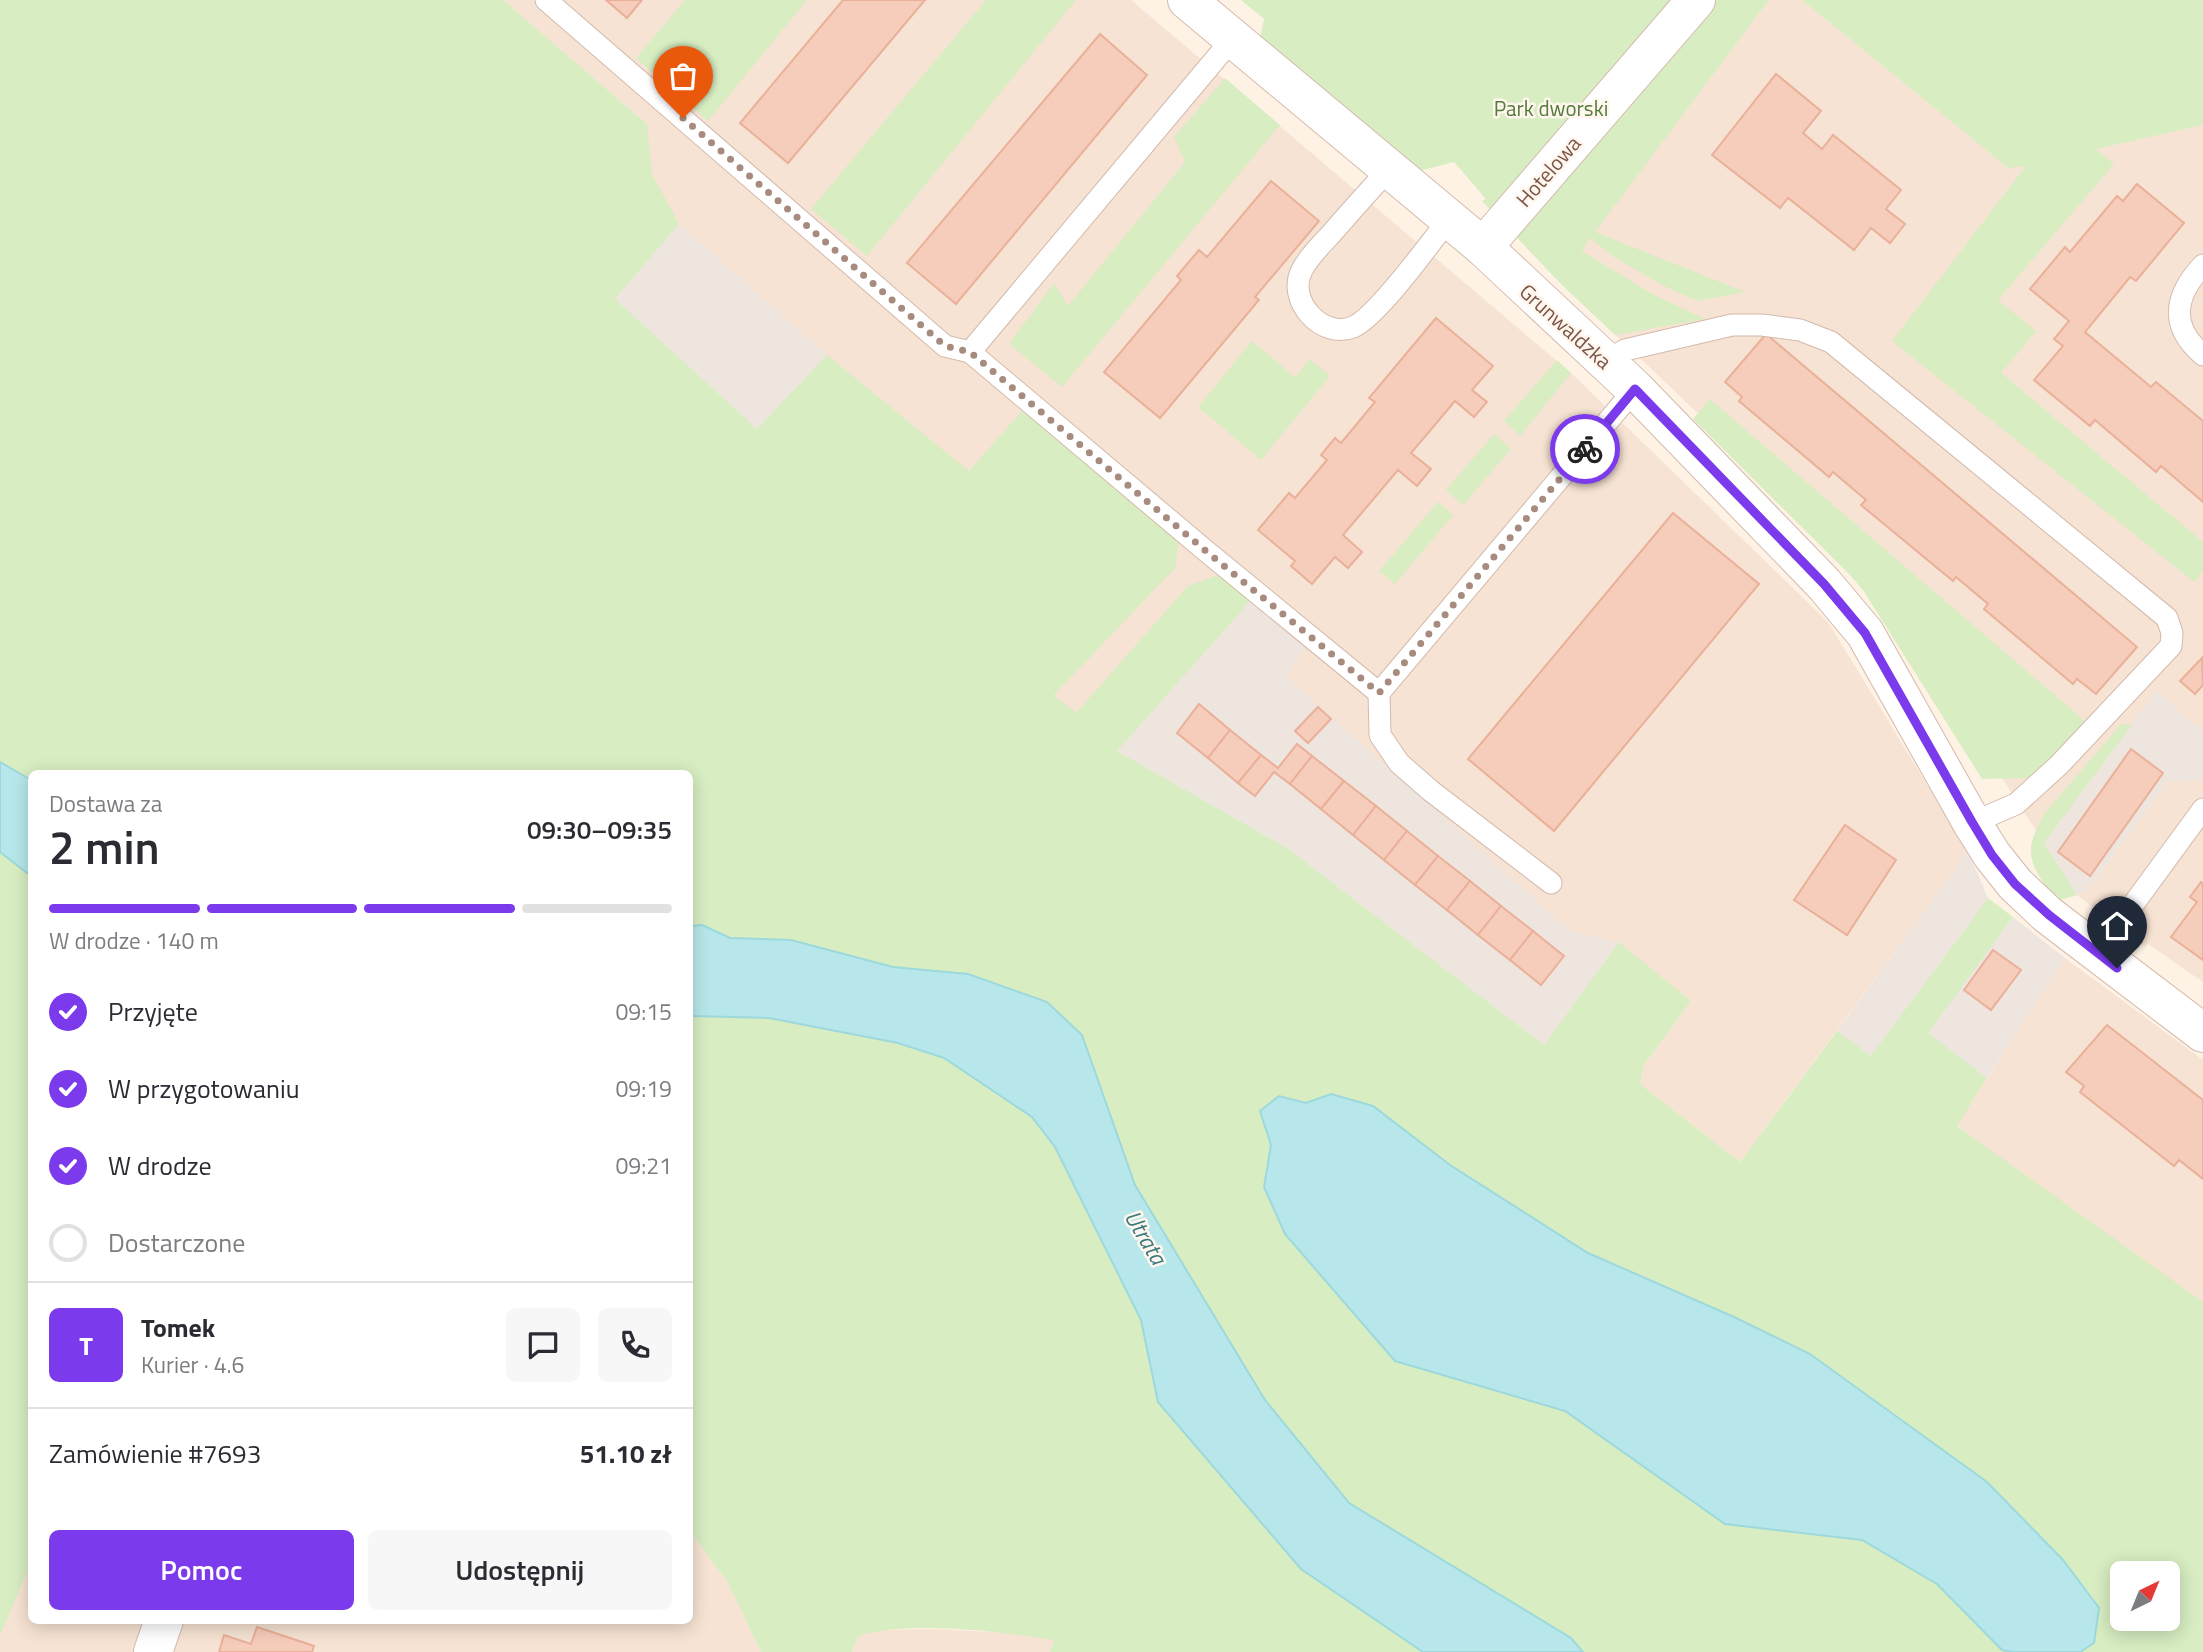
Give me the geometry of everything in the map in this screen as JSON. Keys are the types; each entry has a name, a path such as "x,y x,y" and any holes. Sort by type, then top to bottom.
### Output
{"street":[{"name":"Grunwaldzka","path":"1187,0 1483,247 1635,389 1824,584 1865,633 1972,822 1992,855 2015,884 2049,915 2203,1034"},
{"name":"Hotelowa","path":"1483,247 1696,0"},
{"path":"153,1652 163,1624"}],"lane":[{"path":"546,0 945,346 970,352 1379,693"},
{"path":"970,352 1234,37"},
{"path":"1390,168 1313,254 1301,272 1298,286 1301,303 1315,320 1336,331 1354,327 1375,310 1450,219"},
{"path":"2203,265 2181,295 2178,315 2189,343 2203,355"},
{"path":"1605,361 1625,350 1732,325 1762,325 1800,330 1831,342 2167,618 2172,633 2171,646 2059,765 2016,804 1972,822"},
{"path":"1551,883 1431,791 1399,763 1380,735 1379,693 1635,389"},
{"path":"2098,954 2203,809"}],"shaded area":[{"path":"503,0 1131,0 1571,373 1828,622 1968,852 1740,1162 1640,1084 1644,1065 1691,1001 1619,943 1544,1045 1287,848 1117,751 709,386 555,244 647,124"},
{"path":"1769,0 1802,0 2008,168 2203,125 2203,732 2157,692 2044,843 1876,584 1560,283 1594,232"},
{"path":"679,224 827,355 757,429 614,299"},
{"path":"1251,600 1306,648 1286,676 1570,931 1619,942 1544,1045 1287,848 1117,751"},
{"path":"2157,691 2203,732 2203,781 2168,781 2093,883 2077,895 2044,843"},
{"path":"2168,781 2203,781 2203,982 2148,944 2145,947 2077,895 2093,883"},
{"path":"1968,852 1988,898 1871,1057 1837,1031"},
{"path":"2013,917 2065,958 1987,1078 1927,1033"},
{"path":"2065,958 2203,1060 2203,1322 1957,1125"},
{"path":"693,1535 728,1583 761,1652 163,1652 173,1624 693,1624"},
{"path":"28,1567 28,1624 152,1624 142,1652 0,1652 0,1636"},
{"path":"936,1629 1009,1633 1055,1640 1050,1652 852,1652 858,1636 876,1630"}],"green space":[{"path":"0,0 503,0 647,124 652,174 679,224 615,299 757,429 827,355 969,471 1022,411 1179,540 1175,568 1054,695 1076,713 1188,586 1218,575 1251,600 1117,751 1287,848 1544,1045 1619,942 1691,1001 1644,1065 1640,1084 1740,1162 1837,1031 1871,1056 1988,898 2013,917 1928,1033 1987,1078 1957,1126 2203,1302 2203,1652 2080,1652 2094,1643 1987,1482 1810,1354 1734,1317 1588,1253 1450,1165 1373,1106 1331,1094 1306,1103 1260,1111 1271,1145 1264,1187 1285,1234 1395,1361 1565,1411 1725,1524 1862,1540 1937,1584 2002,1649 2012,1652 1583,1652 1571,1638 1349,1503 1265,1400 1135,1185 1082,1035 968,974 893,967 791,940 730,938 702,925 693,926 693,770 28,770 28,778 0,762"},
{"path":"685,0 807,0 708,121 636,58"},
{"path":"986,0 1076,0 867,256 811,209"},
{"name":"Park dworski","path":"1241,0 1769,0 1595,232 1745,292 1697,301 1662,285 1612,256 1590,238 1582,251 1654,295 1705,319 1615,335 1560,283 1482,201 1486,199 1454,162 1419,171 1260,39 1264,19"},
{"path":"1802,0 2203,0 2203,125 2096,149 2114,164 1998,300 2036,331 2001,373 2203,542 2203,571 2194,582 1892,341 2026,166 2008,168"},
{"path":"1225,78 1280,125 1062,387 1009,344 1054,283 1068,306 1185,162 1174,137"},
{"path":"1252,341 1295,377 1310,359 1330,376 1261,460 1198,407"},
{"path":"1557,360 1571,373 1520,436 1504,421"},
{"path":"1710,399 2087,723 2034,778 1982,779 1863,590 1693,419"},
{"path":"1494,434 1511,449 1463,505 1446,490"},
{"path":"1438,502 1453,515 1395,584 1379,571"},
{"path":"2121,724 2132,725 2044,843 2077,895 2060,900 2040,878 2031,858 2034,836 2044,814"},
{"path":"0,852 28,873 28,1570 0,1636"},
{"path":"693,1016 769,1018 898,1043 944,1058 1032,1117 1055,1147 1141,1320 1158,1402 1301,1569 1423,1652 1050,1652 1054,1640 982,1631 928,1628 879,1631 858,1636 852,1652 761,1652 728,1583 693,1535"}],"water":[{"path":"0,762 28,778 28,874 0,852"},
{"name":"Utrata","path":"702,925 730,938 791,940 893,967 968,974 1047,1002 1082,1035 1135,1185 1265,1400 1349,1503 1571,1638 1583,1652 1423,1652 1301,1569 1158,1402 1141,1320 1055,1147 1032,1117 944,1058 898,1043 769,1018 693,1016 693,926"},
{"path":"1331,1094 1373,1106 1450,1165 1588,1253 1734,1317 1810,1354 1987,1482 2063,1560 2099,1608 2094,1643 2080,1652 2002,1650 1937,1584 1862,1540 1725,1524 1565,1411 1395,1361 1285,1234 1264,1187 1271,1145 1260,1111 1279,1096 1306,1103"}],"building":[{"path":"606,0 642,0 627,18"},
{"path":"843,0 925,0 788,163 740,123"},
{"path":"1100,34 1147,75 956,304 907,263"},
{"path":"1776,74 1821,111 1803,133 1822,149 1833,135 1901,190 1886,209 1905,224 1890,243 1871,228 1854,250 1788,198 1780,208 1712,155"},
{"path":"1271,181 1319,221 1255,297 1259,300 1160,418 1104,372 1181,280 1177,276 1199,250 1207,257"},
{"path":"2137,184 2184,223 2136,281 2130,277 2085,332 2151,387 2156,382 2203,421 2203,502 2161,466 2156,472 2095,420 2090,426 2034,380 2063,346 2054,339 2069,321 2030,289 2065,247 2070,252 2117,196 2123,201"},
{"path":"1436,318 1493,366 1472,390 1487,402 1474,417 1455,401 1411,453 1431,469 1417,486 1398,470 1343,535 1362,552 1348,568 1335,557 1312,584 1291,566 1295,561 1258,530 1289,493 1295,498 1327,460 1321,455 1335,438 1341,443 1375,402 1369,398"},
{"path":"1766,334 2137,647 2096,694 2077,679 2073,684 1984,609 1988,604 1956,577 1953,581 1861,505 1866,500 1833,472 1829,477 1739,401 1742,397 1725,382"},
{"path":"1673,513 1759,584 1554,831 1468,759"},
{"path":"2202,658 2203,685 2195,694 2180,681"},
{"path":"1199,704 1230,730 1208,758 1177,733"},
{"path":"1318,707 1331,719 1308,743 1295,731"},
{"path":"1230,730 1261,755 1238,783 1208,758"},
{"path":"1297,744 1312,756 1290,784 1274,772 1255,796 1238,783 1261,755 1278,768"},
{"path":"2131,749 2163,773 2090,876 2058,852"},
{"path":"1312,756 1344,781 1321,809 1290,784"},
{"path":"1344,781 1376,806 1353,835 1321,809"},
{"path":"1376,806 1407,831 1384,860 1353,835"},
{"path":"1845,825 1896,860 1847,935 1794,900"},
{"path":"1407,831 1438,856 1415,885 1384,860"},
{"path":"1438,856 1470,881 1447,910 1415,885"},
{"path":"1470,881 1501,906 1478,935 1447,910"},
{"path":"2201,882 2203,960 2171,937 2197,902 2190,897"},
{"path":"1501,906 1533,931 1510,960 1478,935"},
{"path":"1533,931 1564,956 1541,985 1510,960"},
{"path":"1993,950 2021,970 1991,1010 1964,990"},
{"path":"2107,1025 2203,1100 2203,1179 2179,1160 2174,1166 2080,1092 2084,1086 2066,1072"},
{"path":"257,1627 314,1646 312,1652 219,1652 224,1635 251,1644"}],"way so far":[{"path":"683,118 945,346 970,352 1379,693 1585,449"}],"route":[{"path":"1585,449 1635,389 1824,584 1865,633 1972,822 1992,855 2015,884 2049,915 2117,968"}]}
